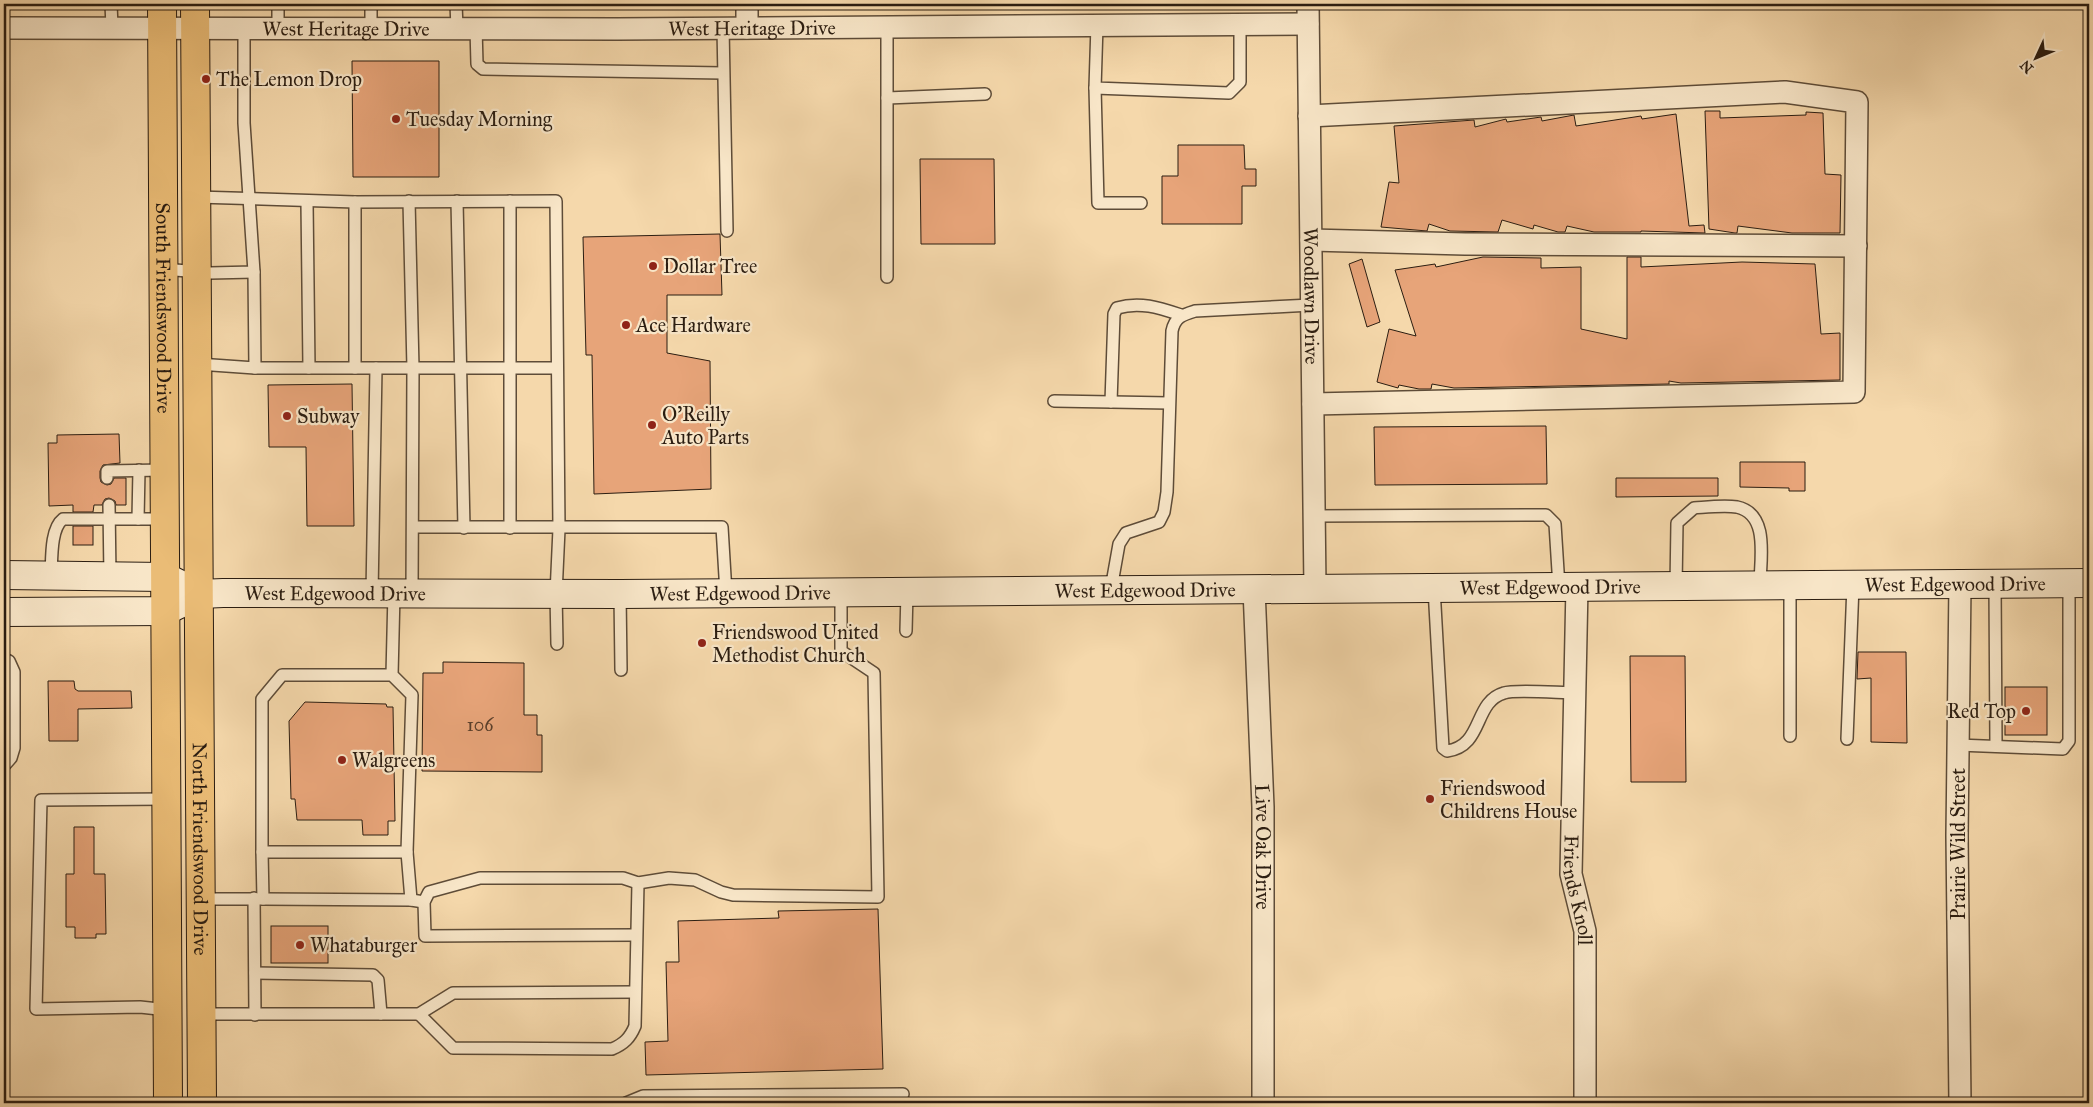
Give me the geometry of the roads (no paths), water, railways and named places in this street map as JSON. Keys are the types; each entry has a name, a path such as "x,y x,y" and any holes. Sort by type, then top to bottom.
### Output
{"main road":[{"name":"South Friendswood Drive","path":"162,16 164,269 151,470 151,519 165,577 166,611"},
{"name":"South Friendswood Drive","path":"195,16 200,594"},
{"path":"4,575 165,577 200,594"},
{"name":"West Edgewood Drive","path":"200,594 840,593 1254,588 2079,583"},
{"path":"4,612 166,611 200,594"},
{"name":"North Friendswood Drive","path":"200,594 200,1014 202,1103"},
{"name":"North Friendswood Drive","path":"166,611 168,1103"},
{"path":"168,1010 200,1014"}],"street":[{"path":"747,4 747,28"},
{"name":"West Heritage Drive","path":"4,28 112,27 162,16 195,16 244,28 747,28 1240,24 1308,14"},
{"name":"Woodlawn Drive","path":"1308,14 1315,588"},
{"path":"1309,116 1786,92 1857,102 1854,392 1313,404"},
{"path":"1310,240 1465,244 1856,246"},
{"name":"Prairie Wild Street","path":"1960,584 1958,744 1960,1103"},
{"name":"Friends Knoll","path":"1568,586 1575,693 1571,874 1585,931 1585,1103"},
{"name":"Live Oak Drive","path":"1254,588 1264,807 1263,1103"}],"lane":[{"path":"111,4 112,27"},
{"path":"278,4 278,28"},
{"path":"371,28 372,4"},
{"path":"456,4 467,28 477,64 483,69 724,73"},
{"path":"1095,88 1230,93 1240,82 1240,24"},
{"path":"1097,25 1095,88 1098,203 1140,203"},
{"path":"887,27 887,277"},
{"path":"244,28 244,123 254,272 255,368"},
{"path":"722,28 727,231"},
{"path":"887,98 984,94"},
{"path":"197,197 307,202 556,201 559,529 556,594 557,644"},
{"path":"457,201 464,528"},
{"path":"510,201 510,528"},
{"path":"307,202 309,368"},
{"path":"355,202 355,368"},
{"path":"393,593 414,527 413,368 408,202"},
{"path":"164,269 197,272 254,272"},
{"path":"1111,402 1114,314 1117,308 1129,304 1152,306 1181,315 1218,308 1312,305"},
{"path":"1111,590 1119,544 1126,533 1159,522 1164,512 1167,492 1172,331 1174,324 1181,315"},
{"path":"198,364 255,368 557,368"},
{"path":"376,368 393,593 392,675"},
{"path":"1054,401 1169,403"},
{"path":"107,478 107,471 151,470"},
{"path":"109,505 110,576"},
{"path":"1676,586 1677,523 1694,508 1737,507 1753,514 1760,526 1760,585"},
{"path":"1314,516 1546,515 1555,524 1568,586"},
{"path":"51,576 55,535 59,522 70,518 151,519"},
{"path":"414,527 559,529 722,527 726,593"},
{"path":"1958,744 2063,749 2069,741 2079,583"},
{"path":"1994,584 1996,746"},
{"path":"1790,585 1790,736"},
{"path":"1847,739 1853,585"},
{"path":"1434,587 1442,748 1447,751 1457,750 1469,741 1487,705 1504,692 1575,693"},
{"path":"906,631 907,591"},
{"path":"636,935 425,936 424,902 428,892 480,878 623,878 638,883 686,878 733,895 878,897 874,673 841,651 840,593"},
{"path":"620,594 621,670"},
{"path":"4,659 9,661 14,672 14,748 11,758 4,766"},
{"path":"255,1015 258,898 262,852 262,699 282,675 392,675 412,695 407,852 411,900"},
{"path":"167,799 41,800 36,1009 140,1007 168,1010"},
{"path":"262,852 407,852"},
{"path":"419,1014 453,1048 612,1049 623,1044 632,1034 635,1026 638,883"},
{"path":"200,899 411,900 424,902"},
{"path":"255,972 373,975 378,980 381,1014"},
{"path":"200,1014 419,1014 453,993 635,992"},
{"path":"626,1103 643,1096 903,1094"}],"place":[{"name":"The Lemon Drop","path":"206,79"},
{"name":"Tuesday Morning","path":"396,119"},
{"name":"Dollar Tree","path":"653,266"},
{"name":"Ace Hardware","path":"626,325"},
{"name":"Subway","path":"287,416"},
{"name":"O'Reilly Auto Parts","path":"652,425"},
{"name":"Friendswood United Methodist Church","path":"702,643"},
{"name":"Red Top","path":"2026,711"},
{"name":"Walgreens","path":"342,760"},
{"name":"Friendswood Childrens House","path":"1430,799"},
{"name":"Whataburger","path":"300,945"}]}
